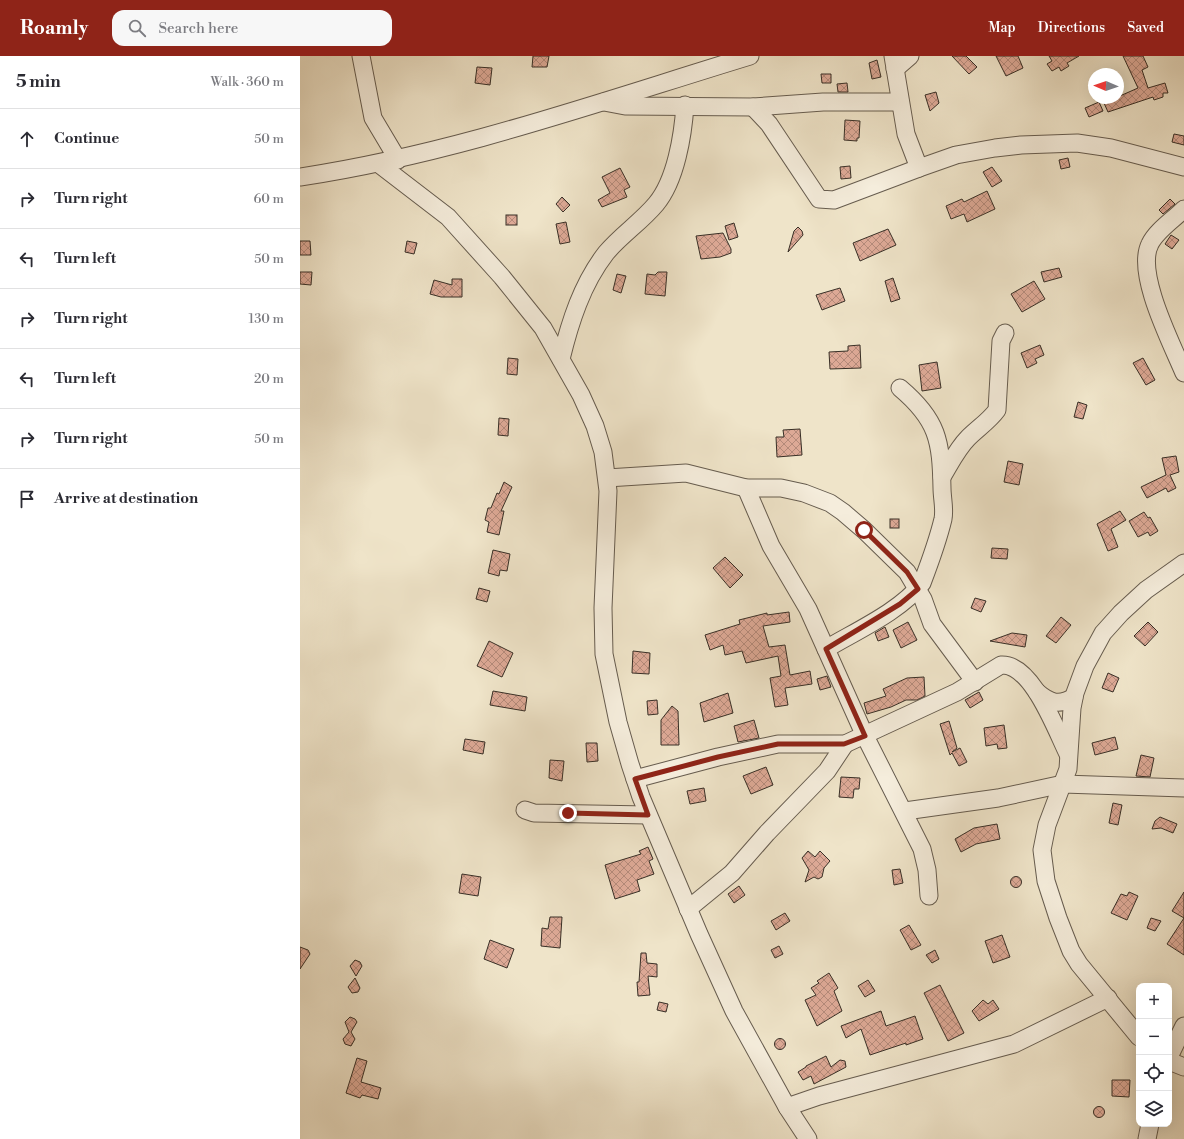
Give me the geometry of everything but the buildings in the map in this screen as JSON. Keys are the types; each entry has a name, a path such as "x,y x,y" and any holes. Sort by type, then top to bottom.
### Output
{"street":[{"path":"361,56 373,118 398,160"},
{"path":"300,177 380,164 458,146 750,56"},
{"path":"910,56 894,62 906,134 919,168"},
{"path":"602,101 625,106 685,105 754,107 823,102 900,102"},
{"path":"561,359 576,306 589,279 606,254 656,203 664,190 672,170 682,136 685,105"},
{"path":"754,107 769,124 819,199 834,200 956,155 1021,145 1077,144 1111,148 1184,167"},
{"path":"380,164 448,217 525,305 543,328 561,359 581,395 595,426 603,452 607,478 603,629 604,654 618,722 635,779 648,815 688,909 734,1011 787,1107 808,1139"},
{"path":"1184,209 1154,238 1150,245 1146,260 1146,270 1152,293 1184,372"},
{"path":"942,477 959,448 967,438 997,410 1001,341 1005,333"},
{"path":"826,649 900,604 918,589 922,583 943,518 942,461 930,419 918,404 900,388"},
{"path":"607,478 686,473 746,488 781,488 804,493 830,504 843,512 907,572 918,589 932,624 975,682"},
{"path":"746,488 771,546 808,608 865,736 905,811 922,849 927,870 929,896"},
{"path":"1136,1033 1079,964 1071,951 1046,881 1042,850 1043,839 1056,798 1063,784 1070,758 1070,730 1074,697 1085,666 1103,634 1146,590 1184,563"},
{"path":"635,779 718,757 778,744 844,744 865,736 957,692 1000,666 1008,665 1022,673 1034,689 1043,703 1070,758"},
{"path":"1034,689 1046,700 1053,703 1061,703 1074,697"},
{"path":"688,909 732,873 767,833 827,771 844,744"},
{"path":"905,811 998,798 1063,784 1184,788"},
{"path":"525,810 534,813 648,815"},
{"path":"787,1107 819,1096 1014,1044 1108,998"},
{"path":"1170,1055 1184,1026"},
{"path":"1172,1062 1184,1067"},
{"path":"1147,1139 1149,1127"}],"route":[{"path":"568,813 648,815 635,779 718,757 778,744 844,744 865,736 826,649 881,617 918,589 907,572 864,530"}]}
